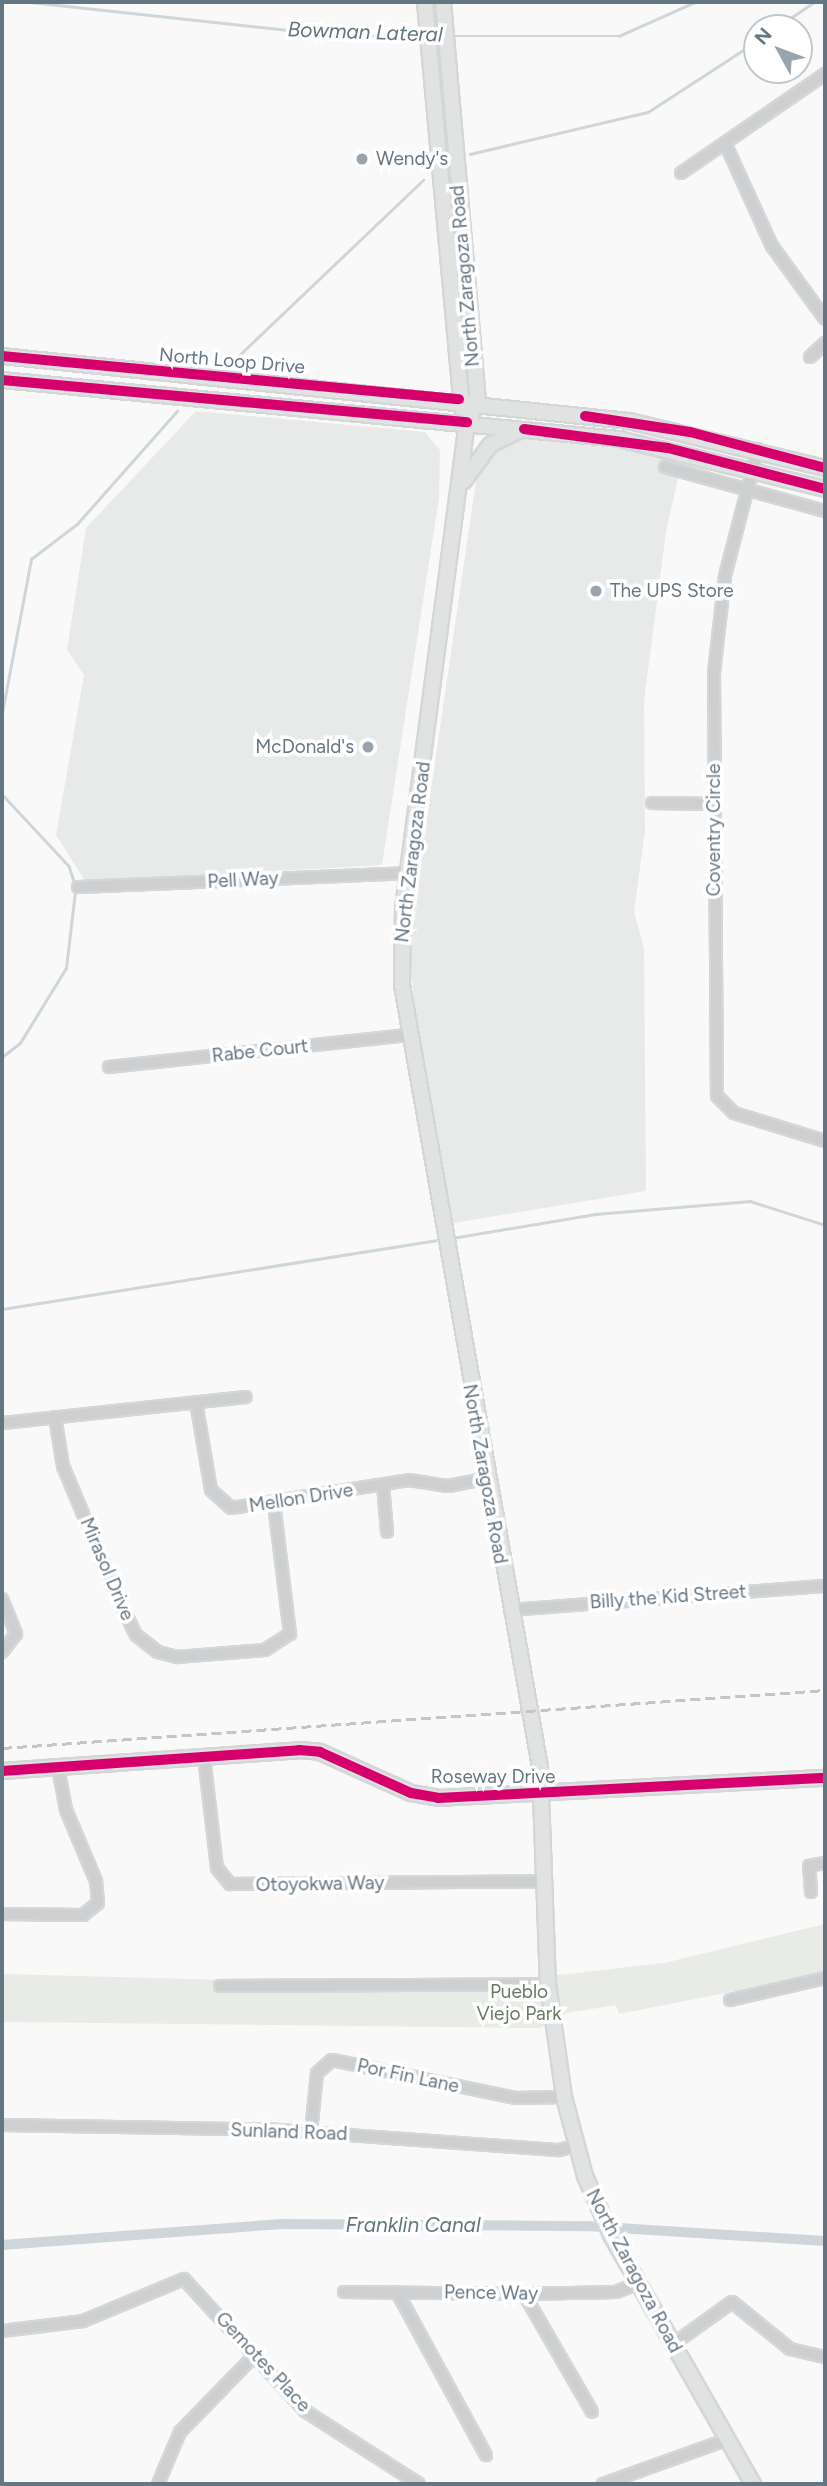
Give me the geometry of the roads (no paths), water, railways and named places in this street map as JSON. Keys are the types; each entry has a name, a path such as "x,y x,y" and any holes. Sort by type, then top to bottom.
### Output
{"main road":[{"name":"North Zaragoza Road","path":"443,2 458,202 478,402 467,422"},
{"name":"North Zaragoza Road","path":"426,9 459,399 467,422 462,486 407,873 400,954 410,1035 542,1796 548,1983 564,2097 575,2146 597,2204 636,2284 753,2484"},
{"path":"434,94 446,186 458,202"},
{"name":"North Loop Drive","path":"2,356 244,381 459,399 629,421 758,449 825,468"},
{"name":"North Loop Drive","path":"2,380 467,422 668,448 825,489"},
{"path":"242,401 244,381"},
{"path":"462,486 490,445 524,429"},
{"name":"Roseway Drive","path":"2,1771 309,1750 426,1796 542,1796 825,1778"}],"street":[{"path":"681,173 824,79"},
{"path":"725,143 772,246 825,319"},
{"path":"810,357 825,343"},
{"name":"Coventry Circle","path":"758,449 747,490 716,650 713,804 718,1099 734,1113 825,1141"},
{"path":"666,467 825,511"},
{"path":"652,803 713,804"},
{"name":"Pell Way","path":"78,887 407,873"},
{"name":"Rabe Court","path":"109,1067 410,1035"},
{"path":"2,1423 246,1397"},
{"name":"Mellon Drive","path":"196,1402 213,1494 231,1508 274,1504 383,1485 485,1479"},
{"name":"Mirasol Drive","path":"55,1417 63,1466 118,1598 135,1635 158,1652 177,1657 265,1650 290,1634 274,1504"},
{"path":"383,1485 387,1532"},
{"name":"Billy the Kid Street","path":"510,1610 825,1586"},
{"path":"2,1599 16,1634 2,1653"},
{"name":"Otoyokwa Way","path":"204,1757 217,1868 230,1884 544,1881"},
{"path":"2,1914 83,1915 98,1903 96,1881 66,1810 58,1767"},
{"path":"811,1892 809,1866 825,1863"},
{"path":"730,2000 825,1978"},
{"path":"220,1986 548,1983"},
{"name":"Por Fin Lane","path":"311,2132 317,2073 332,2060 515,2098 564,2097"},
{"name":"Sunland Road","path":"2,2125 311,2132 575,2146"},
{"name":"Gemotes Place","path":"2,2331 83,2322 184,2278 253,2357 305,2411 419,2484"},
{"name":"Pence Way","path":"344,2292 524,2294 616,2291 636,2284"},
{"path":"397,2292 486,2455"},
{"path":"524,2294 592,2412"},
{"path":"673,2346 732,2302 790,2349 825,2357"},
{"path":"158,2484 180,2432 253,2357"},
{"path":"603,2484 726,2440"}],"waterway":[{"name":"Bowman Lateral","path":"30,2 345,36 424,36"},
{"name":"Bowman Lateral","path":"452,36 619,36 695,2"},
{"path":"796,14 814,2"},
{"path":"470,154 648,112 743,50"},
{"path":"232,362 423,180"},
{"path":"2,713 31,559 77,524 177,411"},
{"path":"2,794 69,866 75,884"},
{"path":"2,1057 20,1043 66,968 75,891"},
{"path":"452,1238 595,1214 750,1201 825,1225"},
{"path":"2,1309 436,1240"},
{"name":"Franklin Canal","path":"2,2245 282,2224 587,2226 825,2241"}],"railway":[{"path":"2,1748 825,1690"}],"place":[{"name":"Wendy's","path":"362,159"},
{"name":"The UPS Store","path":"596,591"},
{"name":"McDonald's","path":"368,747"}],"park label":[{"name":"Pueblo Viejo Park","path":"519,2003"}]}
